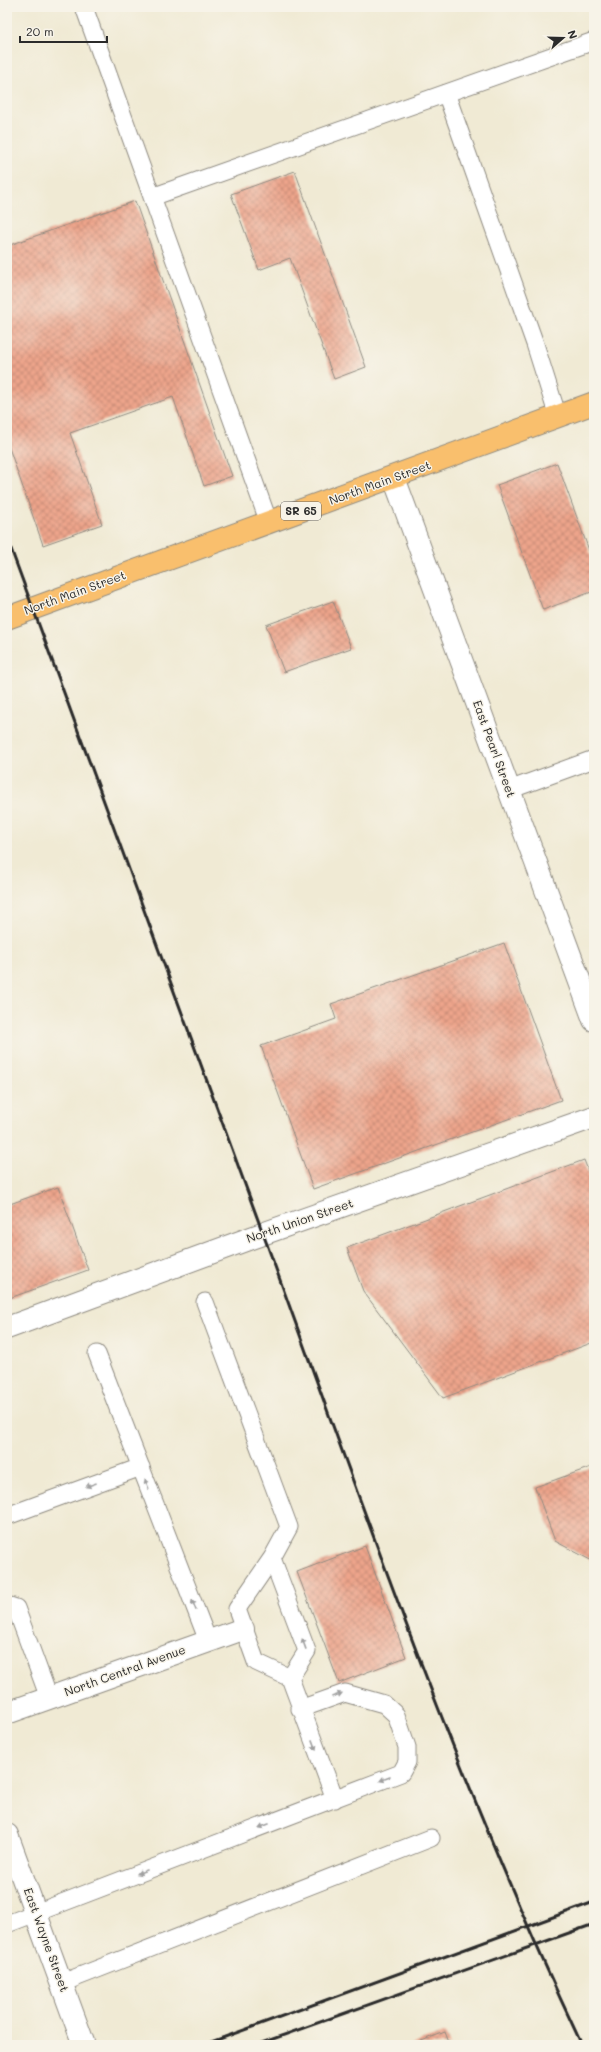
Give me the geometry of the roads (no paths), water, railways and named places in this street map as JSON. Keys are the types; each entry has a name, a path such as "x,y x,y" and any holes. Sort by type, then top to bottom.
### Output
{"main road":[{"name":"North Main Street","path":"7,618 394,478 594,403"}],"street":[{"name":"East Pearl Street","path":"394,478 594,1020"},
{"name":"North Union Street","path":"7,1328 251,1238 594,1117"},
{"name":"North Central Avenue","path":"7,1713 243,1629"},
{"name":"East Wayne Street","path":"7,1835 37,1913 84,2045"}],"lane":[{"path":"84,7 269,523"},
{"path":"152,197 594,41"},
{"path":"446,93 535,344 558,417"},
{"path":"509,790 594,760"},
{"path":"205,1302 289,1526 272,1558 237,1609 256,1662 290,1678 300,1709 335,1798"},
{"path":"97,1354 208,1642"},
{"path":"7,1516 140,1466"},
{"path":"272,1558 307,1651 290,1678"},
{"path":"7,1605 16,1608 49,1698"},
{"path":"7,1924 401,1773 407,1762 407,1747 396,1716 384,1704 345,1693 300,1709"},
{"path":"62,1983 431,1838"}],"railway":[{"path":"7,538 420,1661 497,1855 582,2045"},
{"path":"203,2045 594,1902"},
{"path":"256,2045 594,1924"}]}
